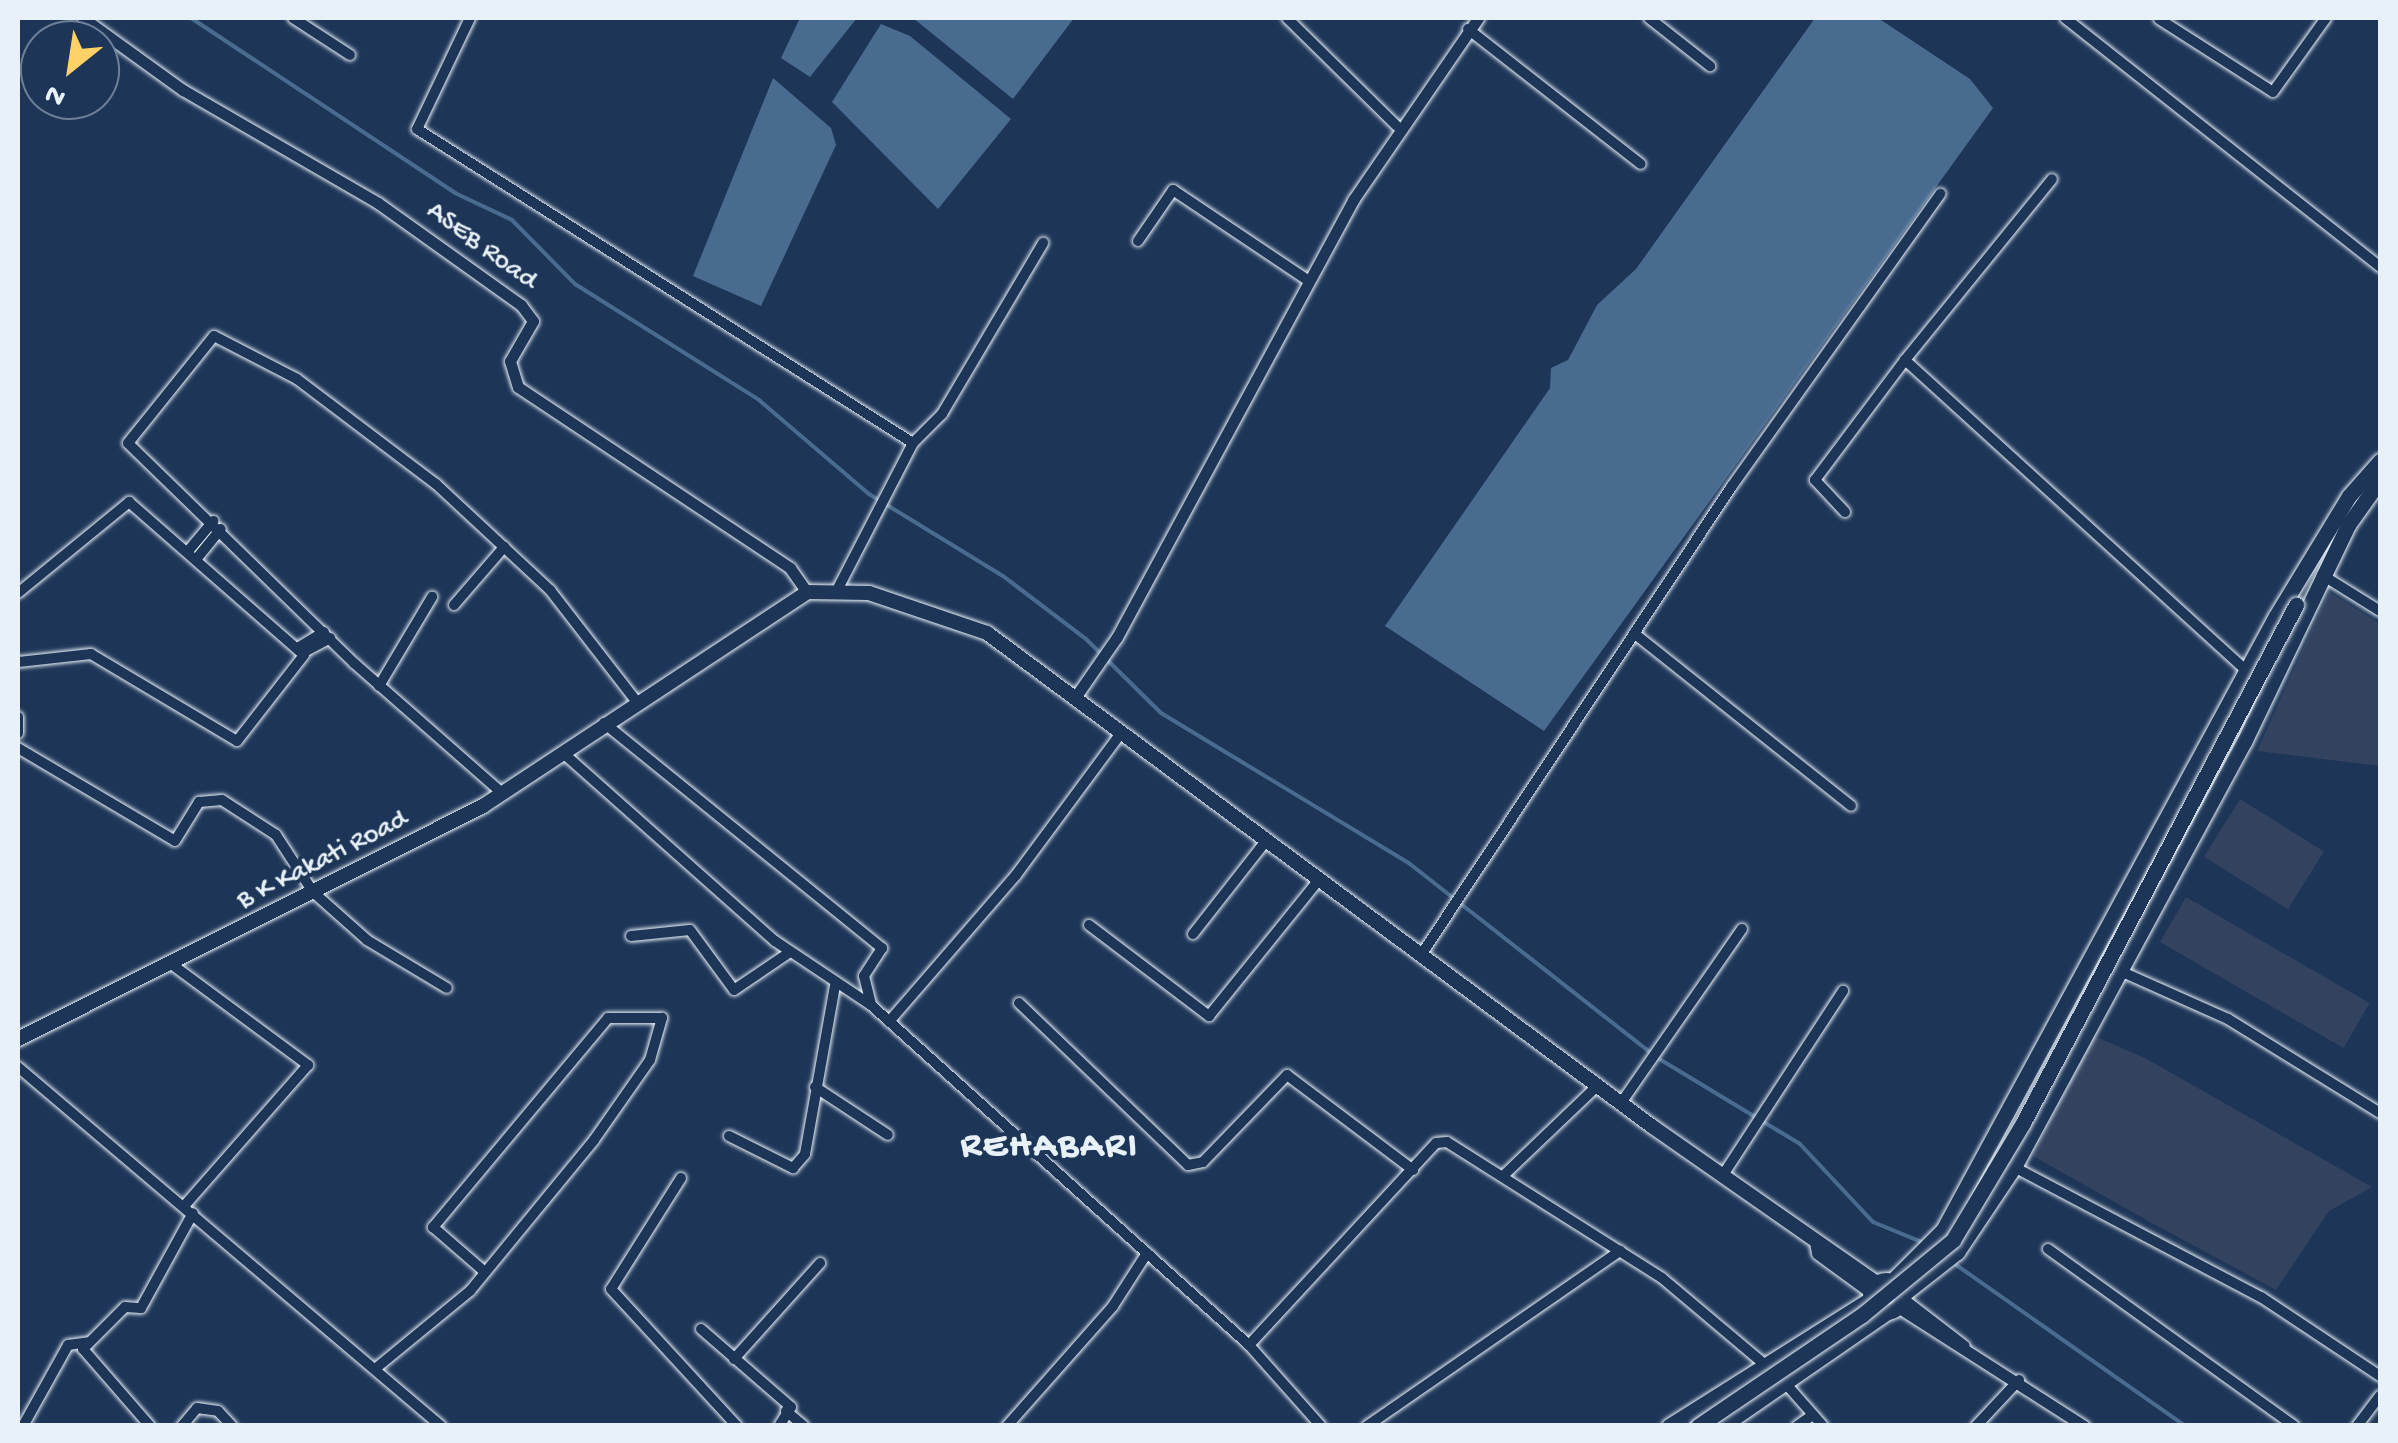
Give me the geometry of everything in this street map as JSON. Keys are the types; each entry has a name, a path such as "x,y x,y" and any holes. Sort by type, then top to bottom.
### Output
{"main road":[{"path":"1698,1426 1862,1316 1953,1240 2023,1122 2300,597 2349,496 2380,462"},
{"path":"1669,1426 1878,1288 1943,1230 2246,670 2322,574 2380,480"},
{"path":"807,592 837,590 935,610 986,633 1621,1104 1817,1242 1820,1254 1897,1303"},
{"name":"B K Kakati Road","path":"18,1039 502,793 807,592"},
{"path":"1722,1426 1897,1303 1958,1252 2014,1167 2117,969 2244,742 2300,597"},
{"path":"1878,1288 1897,1303"}],"street":[{"name":"ASEB Road","path":"83,18 183,90 378,203 521,305 533,321 510,361 518,387 790,568 807,592"},
{"path":"293,18 350,55"},
{"path":"470,18 417,129 913,443"},
{"path":"1287,18 1397,126"},
{"path":"1074,698 1117,637 1308,282 1397,126 1478,18"},
{"path":"1648,18 1710,66"},
{"path":"2065,18 2380,267"},
{"path":"2159,20 2273,92 2326,18"},
{"path":"1468,29 1641,164"},
{"path":"1846,512 1816,480 1905,360 2052,179"},
{"path":"1138,241 1173,190 1308,282"},
{"path":"1421,955 1635,634 1940,194"},
{"path":"837,590 913,443 942,414 1043,243"},
{"path":"502,793 379,686 128,443 214,336 298,380 504,548 550,590 638,702"},
{"path":"1905,360 2246,670"},
{"path":"18,593 125,503 193,554 300,650 304,662 237,741 91,654 18,662"},
{"path":"193,554 217,525"},
{"path":"454,606 504,548"},
{"path":"2322,574 2380,611"},
{"path":"379,686 432,598"},
{"path":"1635,634 1851,806"},
{"path":"300,650 327,635"},
{"path":"18,716 18,733"},
{"path":"604,724 882,948 864,976 872,1005"},
{"path":"893,1016 1016,875 1121,733"},
{"path":"18,748 175,841 199,802 222,800 276,835 313,892 367,940 448,988"},
{"path":"562,752 790,952 835,986 893,1016 1056,1180 1147,1253 1250,1345 1321,1426"},
{"path":"1193,934 1266,841"},
{"path":"1088,925 1210,1016 1318,881"},
{"path":"632,936 690,930 734,990 790,952"},
{"path":"1621,1104 1742,930"},
{"path":"150,1426 89,1362 83,1349 125,1307 141,1308 188,1209 308,1065 170,963"},
{"path":"2117,969 2228,1019 2380,1113"},
{"path":"729,1136 793,1168 804,1154 835,986"},
{"path":"1722,1175 1844,991"},
{"path":"1020,1002 1188,1165 1203,1162 1287,1074 1412,1170"},
{"path":"375,1369 485,1272 640,1077 662,1018 608,1018 433,1227 485,1272"},
{"path":"18,1068 441,1426"},
{"path":"1504,1175 1597,1086"},
{"path":"815,1087 888,1135"},
{"path":"1250,1345 1436,1143 1447,1142 1620,1251 1764,1364"},
{"path":"2014,1167 2262,1297 2380,1376"},
{"path":"681,1178 611,1289 737,1426"},
{"path":"2048,1248 2294,1426"},
{"path":"1367,1426 1620,1251"},
{"path":"1007,1426 1114,1306 1147,1253"},
{"path":"734,1359 820,1263"},
{"path":"1897,1303 2084,1426"},
{"path":"702,1329 790,1408 779,1426"},
{"path":"23,1426 68,1344 91,1342"},
{"path":"1976,1426 2019,1380"},
{"path":"1786,1384 1822,1426"},
{"path":"2357,1426 2380,1396"},
{"path":"182,1426 198,1408 218,1412 232,1426"},
{"path":"786,1412 804,1426"},
{"path":"1797,1426 1813,1414"}],"shaded area":[{"path":"800,18 857,18 810,77 781,58"},
{"path":"913,18 1074,18 1013,99"},
{"path":"1815,18 1878,18 1970,79 1993,108 1544,731 1385,626 1550,388 1551,368 1568,360 1597,305 1636,269"},
{"path":"881,24 910,36 1011,119 938,209 832,102"},
{"path":"773,78 831,128 836,145 761,306 693,276"},
{"path":"2329,592 2380,624 2380,766 2257,751"},
{"path":"2240,799 2324,851 2288,909 2204,857"},
{"path":"2186,897 2370,1003 2344,1048 2160,942"},
{"path":"2094,1036 2145,1058 2372,1187 2329,1211 2276,1290 2150,1222 2033,1156"}],"waterway":[{"path":"191,18 455,193 512,220 575,284 759,400 869,494 1003,576 1086,639 1161,713 1410,864 1656,1057 1800,1144 1873,1222 1924,1243"},
{"path":"1952,1262 2185,1426"}],"district":[{"name":"REHABARI","path":"1050,1148"}]}
